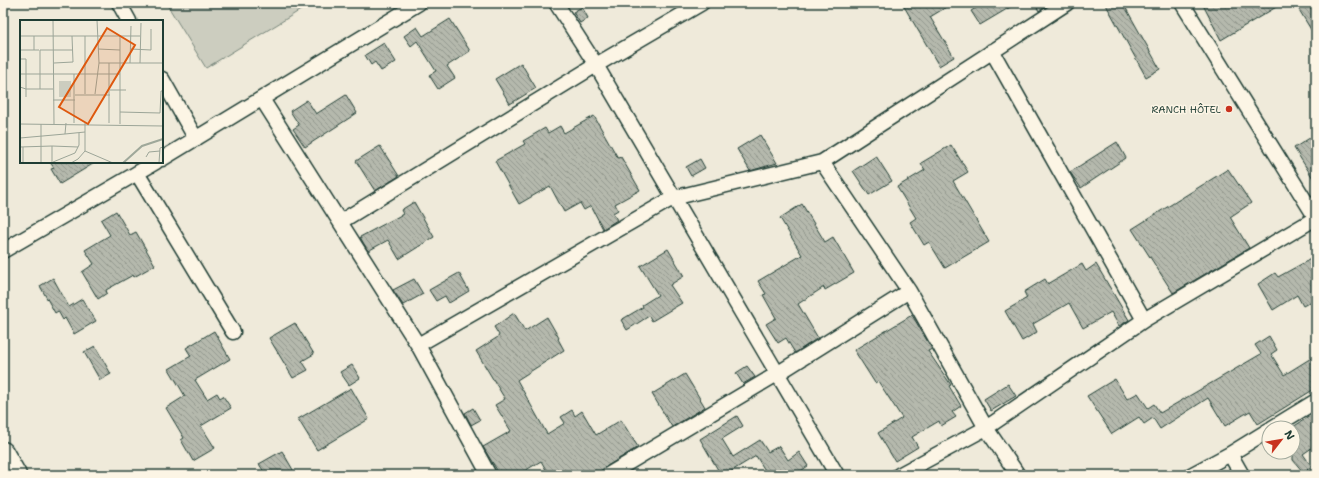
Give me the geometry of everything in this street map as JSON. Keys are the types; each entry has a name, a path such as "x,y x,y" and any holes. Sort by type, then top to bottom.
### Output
{"street":[{"path":"119,3 128,20"},
{"path":"163,158 419,3"},
{"path":"556,3 596,65 837,475"},
{"path":"340,222 596,65 702,3"},
{"path":"418,345 673,198 822,162 1067,3"},
{"path":"899,475 986,428 1144,320 1316,218 1182,3"},
{"path":"992,51 1144,320"},
{"path":"163,81 196,139"},
{"path":"262,99 418,345 488,475"},
{"path":"822,162 908,291 986,428 1018,475"},
{"path":"3,251 154,163"},
{"path":"137,173 233,332"},
{"path":"608,475 777,374 908,291"},
{"path":"1285,420 1316,401"},
{"path":"1191,475 1261,435"},
{"path":"3,452 16,475"},
{"path":"1230,454 1242,475"}],"shaded area":[{"path":"166,3 312,3 206,68"}],"building":[{"path":"902,3 953,3 930,17 954,57 939,66"},
{"path":"984,3 1017,3 980,25 971,11"},
{"path":"1034,3 1051,3 1039,11"},
{"path":"1105,3 1123,3 1160,69 1146,77"},
{"path":"1202,3 1283,3 1221,40"},
{"path":"1295,3 1316,3 1316,38"},
{"path":"582,7 588,18 580,23 573,12"},
{"path":"450,19 470,51 447,66 455,78 438,89 429,75 436,71 417,41 411,46 404,36 417,27 423,36"},
{"path":"384,43 396,62 381,71 375,62 371,65 365,55"},
{"path":"521,63 536,88 510,104 495,79"},
{"path":"346,95 357,113 305,147 293,129 299,125 290,111 307,100 316,114"},
{"path":"594,116 618,158 621,157 640,190 615,204 618,210 613,213 617,220 603,229 591,206 584,210 580,203 564,212 550,186 519,204 495,161 525,144 523,141 545,128 548,133 560,126 564,133"},
{"path":"1316,134 1316,183 1294,148"},
{"path":"760,135 777,163 750,171 737,149"},
{"path":"1117,142 1126,158 1081,188 1070,172"},
{"path":"951,145 968,172 953,181 989,242 945,268 929,242 924,245 910,222 916,218 897,187 925,170 921,163"},
{"path":"380,146 399,176 375,191 356,161"},
{"path":"876,156 892,181 869,195 853,171"},
{"path":"700,159 705,168 691,176 686,167"},
{"path":"51,163 94,163 60,184 51,169 54,168"},
{"path":"1228,169 1251,203 1230,217 1249,248 1173,293 1132,229"},
{"path":"414,202 434,237 399,259 388,240 368,251 360,237 403,214 401,210"},
{"path":"802,204 825,242 833,237 854,273 825,290 824,287 798,304 818,338 795,353 786,338 778,343 766,324 776,318 763,295 766,294 758,281 802,255 780,218"},
{"path":"116,211 130,235 136,232 155,265 106,290 107,293 98,299 82,272 94,264 85,250 110,235 101,220"},
{"path":"668,249 684,276 670,285 682,303 652,321 649,316 627,330 621,320 643,307 642,305 658,295 640,266"},
{"path":"1316,256 1316,299 1303,306 1297,295 1273,310 1258,284 1275,273 1278,277"},
{"path":"1082,264 1086,271 1096,264 1129,320 1119,326 1111,312 1083,328 1069,303 1033,324 1037,332 1022,341 1005,311 1027,298 1024,292 1045,279 1048,284"},
{"path":"459,273 469,291 449,303 445,296 436,301 429,290"},
{"path":"53,278 69,307 82,299 96,321 74,334 65,318 63,320 58,311 55,313 40,286"},
{"path":"414,279 423,294 403,305 393,290"},
{"path":"514,313 525,331 547,317 564,350 517,380 547,434 565,423 561,417 572,410 575,416 582,411 596,435 621,420 638,447 604,468 599,475 549,475 541,461 518,475 500,475 483,447 511,431 495,405 505,399 476,351 498,337 499,335 494,327"},
{"path":"912,315 932,349 928,351 951,385 949,386 961,406 952,412 956,417 941,426 939,421 912,437 918,447 895,461 878,433 902,418 878,381 875,383 854,350"},
{"path":"295,323 314,354 302,361 308,370 293,378 269,338"},
{"path":"214,331 230,359 195,380 207,399 217,393 220,398 223,396 231,408 201,426 215,448 193,461 181,440 184,438 166,408 185,396 169,369 191,356 186,348"},
{"path":"1269,336 1277,350 1271,354 1284,375 1316,355 1316,388 1264,420 1261,420 1261,422 1258,424 1250,411 1225,426 1208,398 1160,429 1153,418 1144,424 1139,417 1112,434 1087,396 1115,379 1127,399 1138,393 1148,408 1154,404 1160,413 1261,354 1255,345"},
{"path":"95,346 111,374 100,380 84,352"},
{"path":"352,365 360,378 349,385 340,372"},
{"path":"747,366 755,377 743,384 736,373"},
{"path":"685,374 705,407 672,427 652,394"},
{"path":"1008,384 1016,396 991,411 984,399"},
{"path":"351,388 369,419 317,450 298,419"},
{"path":"473,408 480,420 471,425 465,413"},
{"path":"737,416 743,426 722,439 733,457 760,440 768,452 779,446 788,460 799,452 808,466 795,475 768,475 756,456 725,475 721,475 700,439"},
{"path":"1310,416 1316,425 1316,445 1303,454 1312,467 1303,472 1293,460 1301,460 1301,422"},
{"path":"282,451 296,475 266,475 259,464"}],"place":[{"name":"RANCH HÔTEL","path":"1229,109"}]}
